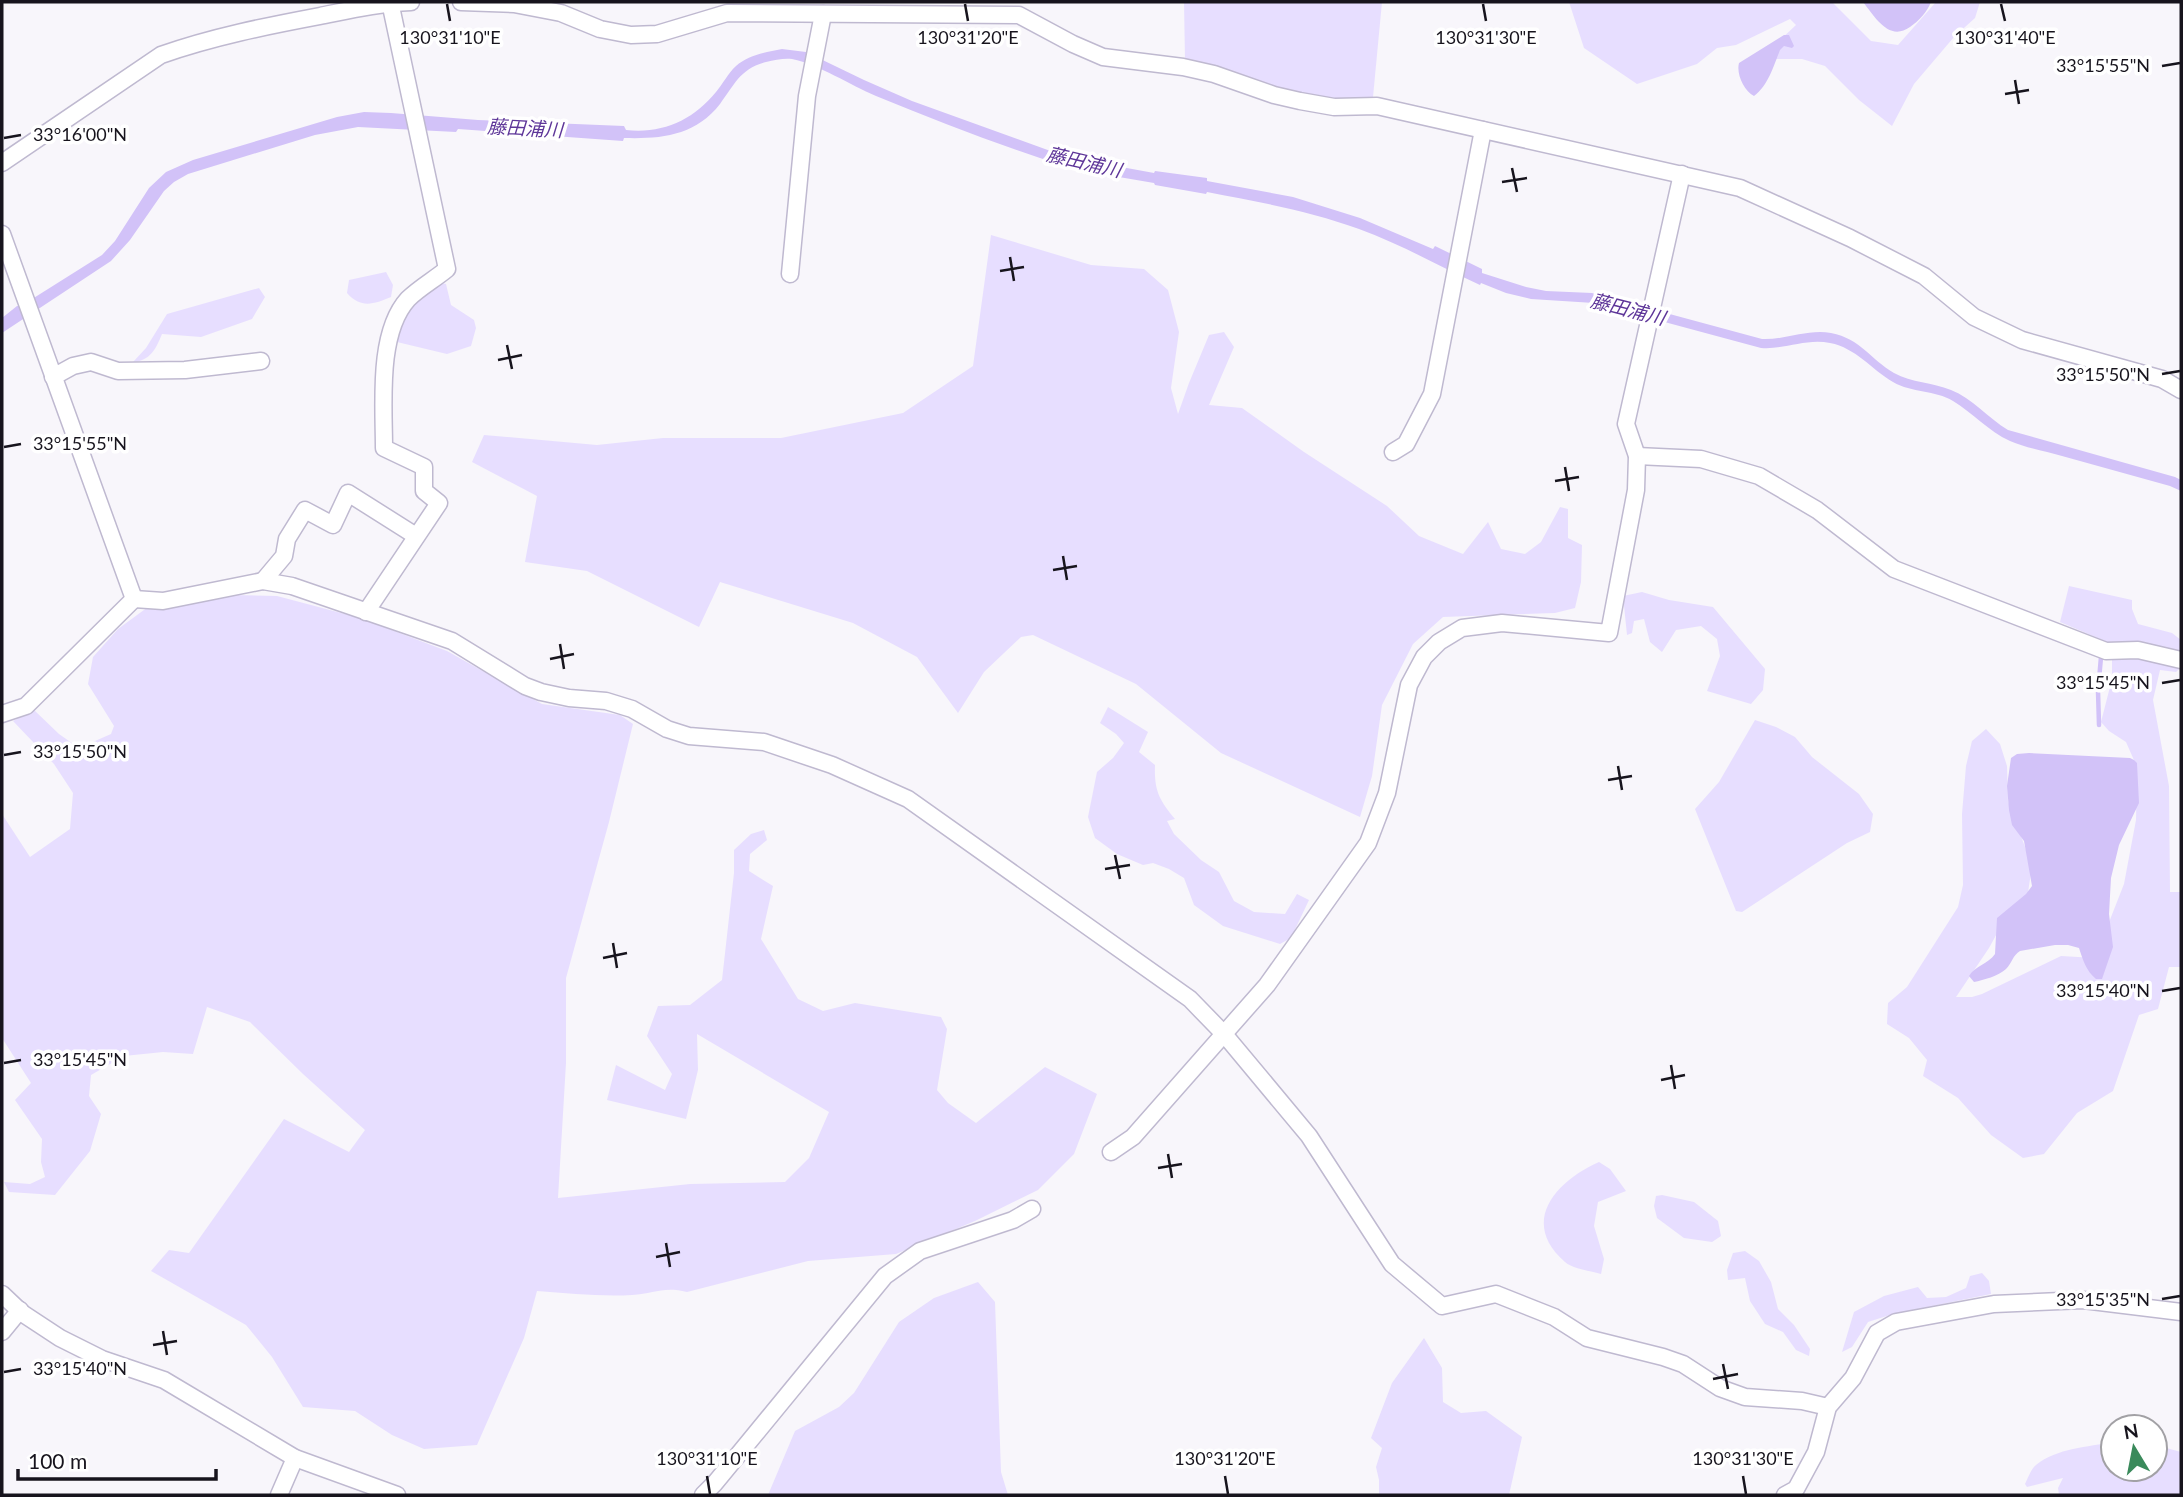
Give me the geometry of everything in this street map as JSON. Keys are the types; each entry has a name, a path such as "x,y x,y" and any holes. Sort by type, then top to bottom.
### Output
{"street":[{"path":"366,612 439,503 425,491 424,467 384,448 385,374 394,319 409,299 447,269 390,2"},
{"path":"2,163 161,55 183,47 280,24 390,2 411,2"},
{"path":"461,2 514,4 561,13 600,29 631,35 657,34 727,13 1019,15 1103,57 1204,71 1273,96 1300,101 1335,107 1377,106 1740,188 1850,238 1924,276 1974,317 2022,340 2162,379 2181,390"},
{"path":"790,274 807,96 824,14"},
{"path":"1393,452 1406,444 1432,394 1483,130"},
{"path":"1111,1152 1133,1137 1267,985 1368,843 1387,793 1409,685 1424,657 1439,642 1462,628 1502,624 1609,633 1636,490 1637,456 1626,424 1682,174"},
{"path":"2,234 134,599"},
{"path":"53,377 73,366 91,362 118,371 186,370 261,361"},
{"path":"1637,456 1701,459 1759,476 1817,510 1894,569 2106,651 2138,650 2181,660"},
{"path":"263,581 284,556 286,539 305,510 333,525 348,493 416,536"},
{"path":"2,714 26,706 134,599 163,601 263,581 292,586 452,641 526,686 541,692 569,698 606,701 632,709 667,729 689,736 764,742 832,765 908,799 1190,999 1224,1034 1309,1136 1392,1264 1442,1306 1496,1294 1555,1317 1587,1338 1683,1364 1720,1388 1745,1397 1802,1401 1828,1407"},
{"path":"704,1495 885,1276 920,1251 1013,1220 1032,1209"},
{"path":"2,1294 60,1338 102,1359 164,1380 295,1458 397,1495"},
{"path":"1785,1495 1796,1489 1816,1452 1828,1407 1853,1378 1878,1333 1896,1322 1994,1304 2083,1300 2181,1312"},
{"path":"2,1332 20,1310"},
{"path":"279,1495 295,1458"}],"shaded area":[{"path":"1184,2 1382,2 1373,97 1338,100 1276,90 1185,60"},
{"path":"1569,2 1832,2 1871,41 1898,45 1936,2 1980,2 1975,18 1954,37 1914,84 1892,126 1859,100 1825,66 1802,59 1771,59 1778,42 1796,25 1790,19 1736,45 1717,48 1697,64 1637,84 1584,48"},
{"path":"991,235 1091,265 1144,269 1168,290 1179,332 1171,388 1178,414 1209,335 1224,332 1234,347 1209,405 1242,408 1387,506 1419,536 1463,554 1488,522 1501,549 1525,554 1541,542 1560,507 1568,509 1568,538 1582,545 1581,582 1575,608 1555,613 1443,617 1413,644 1382,705 1372,776 1360,817 1221,753 1136,684 1033,635 1021,637 984,672 958,713 917,657 853,623 720,582 699,627 587,571 525,562 537,496 472,462 484,435 597,445 663,438 781,438 903,413 973,366"},
{"path":"386,272 393,285 391,297 368,304 357,301 347,293 349,280"},
{"path":"436,282 446,284 451,305 474,320 476,328 471,346 447,354 397,342 405,315 415,301"},
{"path":"259,288 265,297 252,319 201,337 162,334 152,353 133,362 146,348 167,314"},
{"path":"2069,586 2132,600 2132,609 2138,624 2172,633 2181,640 2181,667 2176,672 2160,670 2153,700 2169,786 2170,892 2181,892 2181,967 2169,967 2158,1009 2139,1015 2113,1091 2077,1113 2044,1154 2023,1158 1991,1135 1958,1098 1923,1076 1927,1060 1909,1038 1887,1024 1888,1003 1907,987 1958,907 1963,885 1962,814 1966,766 1972,741 1986,729 2000,744 2007,766 2008,801 2032,866 2027,899 2006,917 1956,997 1982,994 2061,956 2095,958 2124,884 2136,820 2137,767 2126,742 2101,722 2112,679 2112,644 2060,622"},
{"path":"1642,592 1669,600 1713,607 1765,669 1763,690 1751,704 1707,691 1720,656 1717,639 1701,626 1676,630 1662,652 1650,642 1644,619 1634,621 1632,633 1627,635 1623,596"},
{"path":"232,595 277,596 360,618 447,651 542,704 620,715 633,724 566,978 566,1063 558,1198 690,1184 785,1182 809,1158 829,1112 697,1034 698,1070 686,1119 607,1100 616,1065 665,1090 672,1074 647,1036 658,1006 690,1005 722,980 734,873 734,850 751,834 764,830 767,840 750,854 749,871 773,886 761,939 798,999 823,1011 855,1003 941,1017 947,1029 937,1090 948,1103 976,1123 1045,1067 1097,1094 1074,1154 1038,1190 975,1221 896,1254 808,1261 687,1292 665,1290 609,1296 537,1291 524,1338 477,1445 424,1449 392,1435 355,1411 303,1407 272,1357 246,1325 151,1271 169,1250 189,1253 284,1119 349,1152 365,1130 250,1022 207,1007 193,1054 163,1052 124,1056 91,1075 89,1096 101,1114 90,1151 55,1195 9,1192 4,1182 30,1184 45,1177 41,1162 42,1139 15,1100 31,1083 2,1038 2,814 30,857 70,829 73,793 54,764 13,721 34,710 59,734 79,748 111,734 114,726 88,684 93,657 118,629 148,607"},
{"path":"1108,707 1148,732 1139,752 1155,765 1155,781 1159,794 1175,819 1167,821 1174,834 1201,860 1219,872 1234,901 1254,912 1285,914 1297,894 1309,900 1291,938 1280,944 1223,926 1194,905 1184,878 1153,863 1143,865 1117,854 1095,838 1088,817 1097,772 1113,758 1124,743 1100,723"},
{"path":"1755,720 1795,737 1812,757 1859,794 1873,814 1870,832 1847,843 1742,912 1736,911 1695,809 1719,782"},
{"path":"1599,1162 1610,1169 1626,1191 1598,1202 1594,1226 1604,1259 1601,1274 1565,1262 1551,1247 1545,1232 1544,1218 1557,1191 1583,1170"},
{"path":"1656,1196 1694,1202 1718,1221 1721,1236 1712,1242 1684,1238 1657,1218 1654,1206"},
{"path":"1745,1251 1759,1261 1771,1282 1778,1309 1794,1325 1810,1349 1809,1356 1796,1350 1783,1332 1765,1324 1750,1301 1745,1278 1728,1280 1727,1270 1733,1253"},
{"path":"1982,1273 1989,1281 1991,1294 1893,1314 1868,1322 1852,1347 1842,1352 1854,1312 1884,1296 1918,1287 1927,1298 1946,1297 1966,1288 1970,1276"},
{"path":"978,1282 995,1302 1001,1472 1008,1495 768,1495 795,1431 839,1407 854,1393 899,1322 934,1298"},
{"path":"1424,1338 1442,1368 1443,1402 1461,1413 1486,1411 1522,1437 1509,1495 1379,1495 1376,1467 1382,1448 1371,1438 1392,1383"},
{"path":"2099,1444 2099,1483 2169,1483 2169,1449 2181,1452 2181,1495 2059,1495 2058,1488 2063,1478 2027,1487 2025,1484 2034,1467 2044,1459 2073,1449"}],"water":[{"path":"1863,2 1931,2 1917,22 1895,32 1883,26"},
{"path":"1784,35 1789,35 1794,46 1784,46 1780,50 1767,81 1754,96 1742,82 1739,63"},
{"name":"藤田浦川","path":"782,49 806,52 912,101 1067,157 1154,173 1207,178 1207,181 1293,197 1360,218 1433,249 1435,246 1482,269 1482,273 1526,287 1546,291 1592,293 1762,339 1813,332 1841,336 1858,345 1894,373 1959,394 2008,430 2175,477 2181,480 2181,491 2010,441 1953,401 1893,382 1848,349 1830,343 1812,342 1761,348 1594,303 1531,299 1506,293 1481,283 1480,285 1375,235 1322,217 1246,199 1155,185 1061,165 945,124 876,96 813,66 789,59 766,62 750,69 700,123 664,136 624,138 623,141 458,129 456,132 358,127 315,135 188,174 164,191 130,240 111,261 2,333 2,318 17,306 102,255 115,241 149,188 166,172 193,160 337,117 364,112 624,126 626,130 652,130 676,123 697,110 741,62 758,54"},
{"path":"2017,754 2130,758 2137,763 2139,803 2119,845 2111,878 2109,914 2113,947 2102,979 2096,979 2090,972 2079,948 2068,945 2020,951 1999,974 1974,982 1969,976 1995,954 1997,918 2032,886 2024,841 2012,825 2007,786 2011,758"}],"waterway":[{"path":"2099,725 2101,657"}]}
